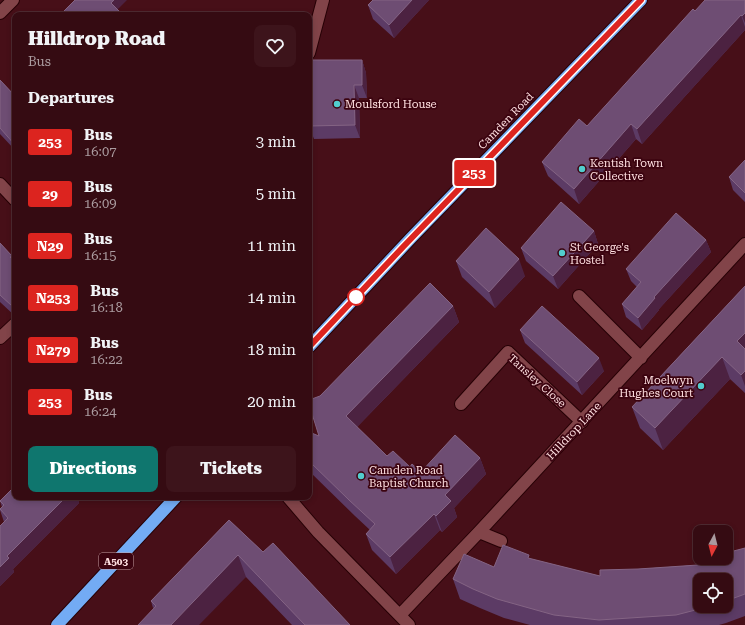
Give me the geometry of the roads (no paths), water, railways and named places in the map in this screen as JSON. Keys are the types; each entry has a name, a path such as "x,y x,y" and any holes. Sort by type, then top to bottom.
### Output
{"highway":[{"name":"Camden Road","path":"312,344 417,232 641,0"},
{"name":"A503","path":"57,625 173,500"}],"street":[{"path":"0,13 13,0"},
{"path":"312,42 323,0"},
{"path":"0,184 12,197"},
{"name":"Hilldrop Lane","path":"400,615 582,422 745,244"},
{"path":"579,296 641,358"},
{"path":"0,338 12,327"},
{"name":"Tansley Close","path":"461,404 508,352 582,422"},
{"path":"291,500 318,532 410,625"},
{"path":"479,532 501,541"}],"place":[{"name":"Moulsford House","path":"337,104"},
{"name":"Kentish Town Collective","path":"582,169"},
{"name":"St George's Hostel","path":"562,253"},
{"name":"Moelwyn Hughes Court","path":"701,386"},
{"name":"Camden Road Baptist Church","path":"361,476"}]}
